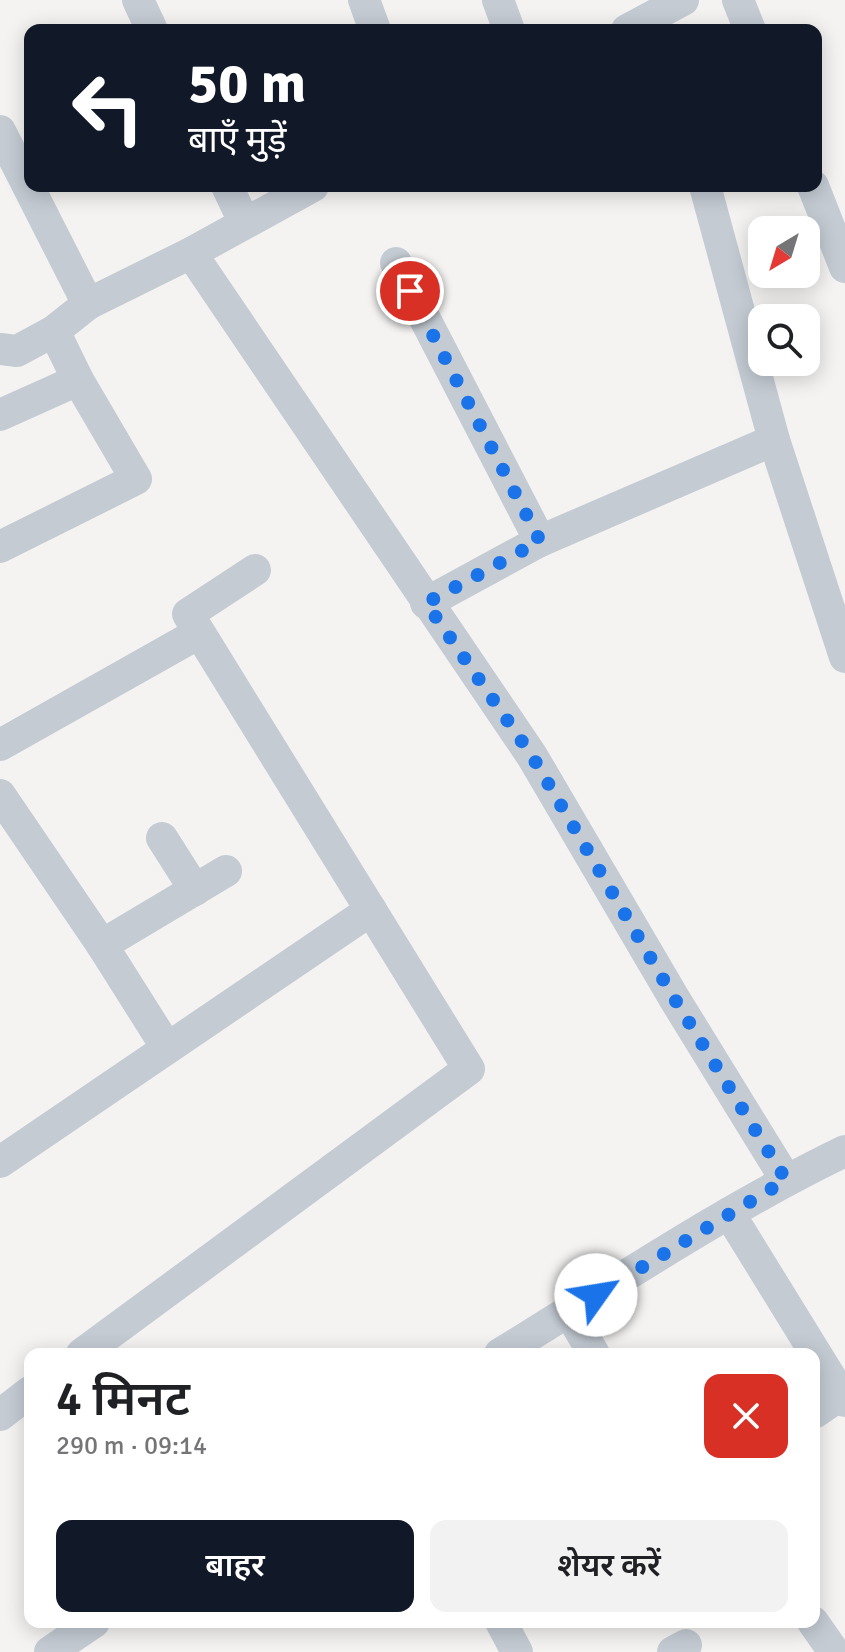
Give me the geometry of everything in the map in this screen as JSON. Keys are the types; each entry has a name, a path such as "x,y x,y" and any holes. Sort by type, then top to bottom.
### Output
{"street":[{"path":"138,0 149,24"},
{"path":"364,0 373,24"},
{"path":"498,0 507,24"},
{"path":"738,0 748,24"},
{"path":"640,24 667,11"},
{"path":"0,131 24,178"},
{"path":"31,192 88,304"},
{"path":"230,192 244,222"},
{"path":"0,349 17,351 54,331 88,304 191,253 302,192"},
{"path":"707,192 774,440 845,657"},
{"path":"815,192 845,267"},
{"path":"191,253 532,756 674,998 786,1180"},
{"path":"396,263 540,541"},
{"path":"0,547 136,479 78,380 54,331"},
{"path":"0,415 78,380"},
{"path":"426,603 540,541 774,440"},
{"path":"90,1348 469,1069 188,614 255,570"},
{"path":"0,745 199,633"},
{"path":"0,795 102,945 167,1048"},
{"path":"162,838 195,890"},
{"path":"102,945 226,871"},
{"path":"2,1157 371,910"},
{"path":"510,1348 729,1213 845,1151"},
{"path":"729,1213 812,1348"},
{"path":"569,1312 590,1348"},
{"path":"820,1361 843,1398 820,1410"},
{"path":"0,1415 24,1397"},
{"path":"50,1652 85,1628"},
{"path":"504,1628 517,1652"},
{"path":"817,1628 834,1652"}],"route":[{"path":"410,291 540,541 426,603 532,756 674,998 786,1180 596,1295"}]}
